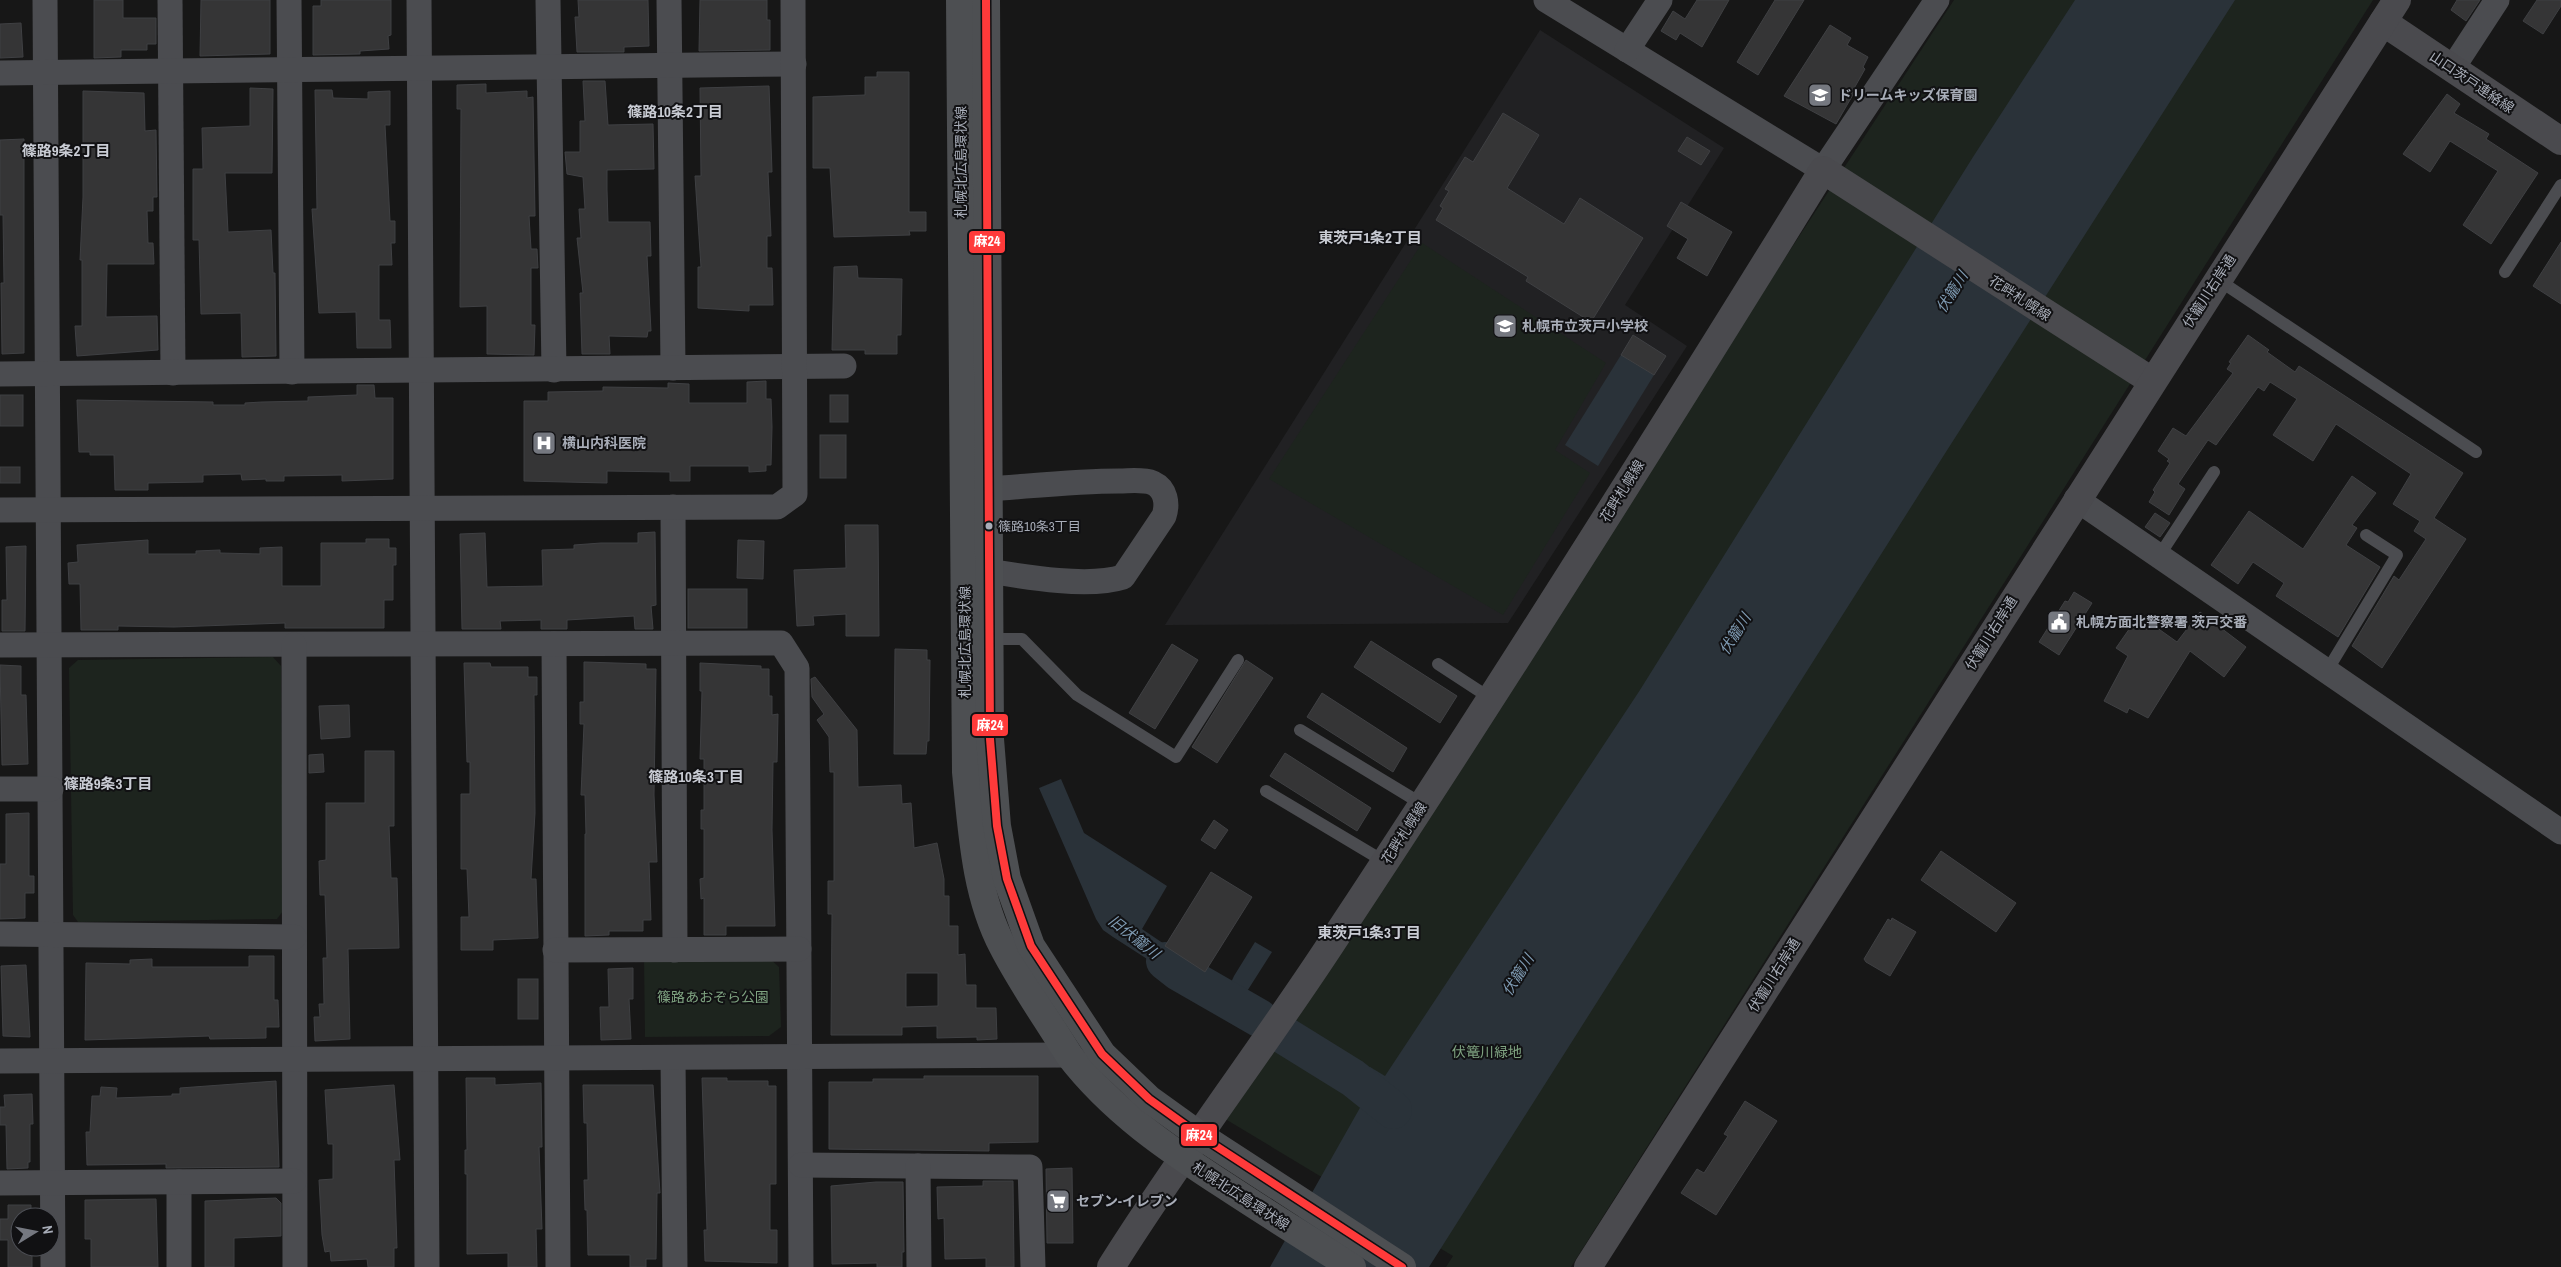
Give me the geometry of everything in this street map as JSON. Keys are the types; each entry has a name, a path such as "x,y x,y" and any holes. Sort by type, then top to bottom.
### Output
{"main road":[{"name":"札幌北広島環状線","path":"960,0 966,772 980,885 1002,946 1069,1055 1081,1071 1129,1120 1182,1157 1352,1267"},
{"name":"札幌北広島環状線","path":"986,0 990,739 997,826 1007,879 1031,946 1102,1054 1148,1099 1199,1136 1402,1267"},
{"name":"山口茨戸連絡線","path":"2390,11 2452,69 2559,134"},
{"name":"伏籠川右岸通","path":"1588,1267 2076,499 2390,11"},
{"name":"花畔札幌線","path":"1111,1267 1182,1157 1199,1136 1327,950 1385,862 1823,170 2152,381"}],"street":[{"path":"46,0 53,1267"},
{"path":"170,0 173,373"},
{"path":"289,0 288,69 292,372"},
{"path":"418,0 427,1267"},
{"path":"548,0 554,370"},
{"path":"669,0 673,368"},
{"path":"0,510 777,507 795,494 796,366 793,0"},
{"path":"1546,0 1823,170 1937,0"},
{"path":"1627,50 1660,0"},
{"path":"2452,69 2497,0"},
{"path":"0,73 794,64"},
{"path":"0,374 844,366"},
{"path":"989,489 1097,481 1144,481 1158,486 1163,491 1166,504 1164,516 1123,577 1106,580 1046,580 990,571"},
{"path":"2076,499 2561,832"},
{"path":"673,507 675,950"},
{"path":"0,645 781,643 797,668 801,1267"},
{"path":"554,644 558,1267"},
{"path":"294,645 295,1267"},
{"path":"0,789 51,788"},
{"path":"0,934 294,937"},
{"path":"555,950 799,949"},
{"path":"0,1061 1069,1055"},
{"path":"673,1058 675,1267"},
{"path":"801,1165 1030,1167 1032,1267"},
{"path":"918,1166 919,1267"},
{"path":"0,1183 294,1181"},
{"path":"179,1182 179,1267"}],"lane":[{"path":"2505,272 2561,185"},
{"path":"2217,279 2476,452"},
{"path":"2159,556 2214,472"},
{"path":"2327,671 2397,556 2366,535"},
{"path":"990,639 1022,639 1077,695 1176,757 1238,660"},
{"path":"1438,664 1490,698"},
{"path":"1300,730 1422,804"},
{"path":"1266,791 1385,862"}],"shaded area":[{"name":"札幌市立茨戸小学校","path":"1540,30 1724,148 1625,305 1687,346 1508,623 1165,625"}],"green space":[{"name":"伏篭川緑地","path":"1954,0 2373,0 1571,1267 1446,1267 1453,1256 1222,1117"},
{"path":"1422,243 1606,363 1555,450 1590,473 1503,615 1269,479"},
{"path":"273,657 281,666 283,911 277,919 78,922 73,915 69,668 78,660"},
{"name":"篠路あおぞら公園","path":"644,958 769,958 779,967 781,1027 769,1036 645,1037"}],"water":[{"name":"伏籠川","path":"2075,0 2235,0 1429,1267 1270,1267 1361,1106 1349,1098 1353,1092 1347,1087 1359,1069 1365,1073 1370,1067 1385,1076 1640,690 1973,157"},
{"path":"1621,355 1654,375 1598,466 1565,445"},
{"path":"1061,779 1084,833 1167,886 1142,929 1213,977 1203,995 1103,930 1096,919 1039,788"},
{"path":"1255,942 1272,952 1244,996 1255,1003 1245,1020 1220,1006 1234,976"},
{"path":"1290,1025 1325,1048 1314,1065 1279,1042"}],"building":[{"path":"94,0 123,0 123,18 156,18 156,44 147,44 147,50 121,50 121,57 94,58"},
{"path":"201,0 270,0 270,54 200,56"},
{"path":"321,0 391,0 391,35 388,36 389,49 360,51 360,54 313,55 313,6 321,6"},
{"path":"578,0 648,0 649,46 624,47 624,52 577,52 575,17 579,17"},
{"path":"700,0 767,0 767,20 770,20 770,50 699,51"},
{"path":"1697,0 1729,0 1702,47 1680,33 1676,40 1661,31 1673,11 1685,19"},
{"path":"1775,0 1804,0 1758,75 1737,62"},
{"path":"2457,0 2480,0 2466,21 2451,10"},
{"path":"2537,0 2561,0 2561,6 2543,34 2523,21"},
{"path":"21,23 23,57 0,58 0,24"},
{"path":"1830,25 1851,38 1847,45 1868,57 1863,67 1865,69 1852,92 1854,93 1836,124 1784,96"},
{"path":"877,72 909,72 909,212 926,212 926,231 909,231 910,235 834,237 830,168 813,168 813,97 865,95 865,77 877,77"},
{"path":"583,81 605,81 608,125 653,124 654,169 607,170 608,222 650,222 651,256 647,256 651,331 648,331 647,337 609,336 610,354 582,354 580,293 583,293 577,238 581,238 579,209 585,209 583,177 567,174 565,152 580,152 580,121 585,121"},
{"path":"486,84 486,93 527,91 527,98 533,97 535,216 529,216 531,249 537,249 538,268 531,268 531,325 535,325 534,355 487,354 487,306 460,307 461,109 457,109 457,85"},
{"path":"769,86 772,172 768,172 771,236 767,236 767,268 772,268 773,305 749,305 749,311 698,308 698,267 701,267 695,176 701,176 700,88"},
{"path":"250,88 273,89 272,173 225,173 228,232 271,230 273,273 275,273 276,356 242,357 241,313 201,314 199,240 193,240 193,169 203,169 202,128 250,126"},
{"path":"315,90 332,90 333,98 368,99 368,92 390,91 390,125 385,125 390,221 395,221 395,243 391,243 392,265 379,265 379,320 390,320 391,348 357,348 356,312 319,313 312,209 317,209"},
{"path":"83,91 144,93 145,131 156,130 157,197 153,197 153,211 147,211 148,243 153,243 154,264 107,264 106,317 157,316 158,350 77,356 75,326 82,326 82,260 80,260 83,197"},
{"path":"2447,94 2460,104 2454,113 2489,134 2486,139 2538,173 2491,244 2463,225 2498,171 2450,141 2430,172 2403,154"},
{"path":"1503,113 1539,135 1507,188 1564,224 1580,198 1643,238 1591,322 1526,281 1528,277 1436,220 1443,208 1440,206 1449,191 1445,189 1465,157 1473,162"},
{"path":"1687,137 1710,151 1701,165 1678,151"},
{"path":"24,139 24,353 2,354 1,283 4,283 3,215 0,215 0,140"},
{"path":"1681,202 1732,232 1707,276 1677,258 1688,239 1667,226"},
{"path":"2561,242 2561,304 2533,286"},
{"path":"857,266 858,278 902,279 901,335 897,335 897,354 865,354 865,350 832,350 834,267"},
{"path":"1633,335 1666,356 1654,375 1621,355"},
{"path":"2248,335 2269,350 2267,352 2295,372 2299,366 2463,473 2434,518 2466,539 2382,668 2352,646 2394,576 2399,580 2426,539 2414,531 2420,521 2393,504 2411,474 2336,424 2313,461 2273,435 2297,399 2270,382 2264,391 2258,387 2216,445 2208,440 2178,484 2185,489 2169,515 2149,502 2155,492 2153,490 2170,463 2167,461 2169,459 2158,451 2173,428 2186,436 2233,373 2227,369 2231,363 2229,362"},
{"path":"766,381 766,399 771,399 772,427 771,465 766,465 766,471 749,472 749,466 690,466 690,481 670,481 670,472 607,471 607,483 524,481 524,401 548,401 548,392 603,391 603,387 668,388 668,383 689,384 689,403 747,403 747,382"},
{"path":"357,385 374,385 375,398 393,398 393,479 342,481 342,475 284,476 284,481 266,481 266,479 242,480 241,474 203,475 203,482 148,483 148,490 115,490 114,455 90,455 90,452 79,452 77,400 213,402 213,405 245,405 245,403 308,401 308,397 357,395"},
{"path":"0,395 23,395 23,426 0,426"},
{"path":"830,395 848,395 848,422 830,422"},
{"path":"820,435 846,435 846,478 820,478"},
{"path":"0,467 20,467 20,483 0,483"},
{"path":"2352,476 2376,493 2352,525 2357,528 2346,545 2380,567 2338,637 2276,596 2284,583 2253,562 2238,584 2211,565 2249,511 2303,549"},
{"path":"2155,513 2170,523 2160,537 2145,527"},
{"path":"845,525 878,525 879,636 846,636 846,614 813,616 814,625 797,626 794,570 846,568"},
{"path":"655,532 656,605 651,606 653,629 635,629 634,616 567,620 567,629 541,629 541,620 500,621 501,629 462,629 460,534 485,533 487,587 543,586 542,550 574,549 574,545 601,543 638,543 638,533"},
{"path":"366,539 389,539 389,548 396,548 396,565 393,565 393,600 384,600 384,628 285,628 285,623 174,627 118,626 118,630 81,630 80,584 69,584 68,563 78,562 77,545 148,540 148,554 196,554 196,551 220,550 220,553 260,554 260,548 282,547 282,586 321,586 321,543 366,543"},
{"path":"738,540 764,541 763,579 737,578"},
{"path":"26,546 25,631 2,631 2,600 7,600 6,547"},
{"path":"688,589 747,589 747,628 688,628"},
{"path":"2074,592 2092,603 2059,655 2039,642 2065,601 2068,602"},
{"path":"2200,612 2246,647 2224,677 2190,651 2148,718 2129,708 2127,713 2104,701 2128,656 2116,648 2139,615 2177,642"},
{"path":"1371,641 1457,696 1440,723 1354,667"},
{"path":"1172,644 1198,660 1155,729 1129,713"},
{"path":"895,649 927,650 927,660 930,660 929,741 927,741 926,754 894,754"},
{"path":"1246,660 1273,678 1217,763 1192,747"},
{"path":"584,662 646,664 646,669 656,669 654,795 657,862 649,862 651,920 643,920 643,931 609,931 609,935 585,936 585,795 581,795 584,724 580,724 580,702 584,702"},
{"path":"464,663 490,663 491,667 528,667 528,677 537,677 537,695 534,695 535,813 531,879 536,879 538,938 493,940 493,950 461,950 461,917 469,917 467,869 461,869 461,794 470,794 470,762 467,762"},
{"path":"700,663 761,666 761,669 769,669 769,696 772,696 772,715 778,714 777,762 773,762 772,830 775,926 726,926 726,935 704,935 704,898 701,899 700,879 704,878 704,829 701,829 701,810 704,810 704,759 700,759 702,691 700,691"},
{"path":"0,665 21,666 21,695 26,695 28,764 2,765"},
{"path":"815,677 857,730 858,787 901,785 902,804 911,803 914,848 937,843 944,879 944,896 949,896 949,926 958,926 958,955 965,954 966,985 976,985 976,1008 996,1008 997,1039 977,1040 977,1037 937,1038 937,1026 902,1027 902,1035 831,1035 832,914 828,914 828,881 834,881 834,772 830,772 829,737 817,720 824,714 812,697 811,679","holes":["906,973 938,973 938,1006 906,1007"]},
{"path":"1322,693 1407,748 1393,772 1307,717"},
{"path":"349,705 350,737 321,739 319,706"},
{"path":"365,751 394,751 394,826 389,826 391,878 397,878 399,948 348,949 350,1039 315,1041 314,1017 320,1017 319,1004 324,1004 323,958 327,958 325,895 320,895 319,861 326,860 326,803 365,803"},
{"path":"1285,753 1371,808 1357,831 1270,776"},
{"path":"323,754 324,772 309,773 309,755"},
{"path":"29,813 29,876 34,876 34,893 25,893 25,918 0,919 0,864 6,864 6,814"},
{"path":"1214,820 1228,830 1215,849 1201,840"},
{"path":"1941,851 2016,903 1996,932 1921,880"},
{"path":"1211,872 1252,897 1205,972 1165,946"},
{"path":"1892,918 1916,932 1890,976 1864,959 1888,919 1891,921"},
{"path":"249,956 274,956 274,1000 278,1000 279,1027 266,1027 266,1038 210,1039 209,1036 85,1040 86,963 130,964 130,960 152,959 152,967 249,967"},
{"path":"26,965 30,1037 3,1036 1,966"},
{"path":"633,968 633,999 629,999 631,1039 601,1040 600,1007 609,1007 608,969"},
{"path":"518,979 538,979 538,1019 518,1019"},
{"path":"924,1076 1038,1076 1038,1142 989,1143 989,1151 829,1149 829,1082 873,1082 873,1079 924,1079"},
{"path":"466,1078 495,1078 495,1085 541,1083 542,1147 539,1147 542,1229 536,1229 537,1267 508,1267 508,1253 467,1254 467,1174 465,1174 465,1150 467,1150"},
{"path":"702,1078 727,1078 727,1081 768,1081 768,1086 776,1086 776,1184 770,1184 770,1230 777,1230 777,1263 705,1261 704,1230 707,1230"},
{"path":"276,1081 279,1167 166,1168 166,1164 87,1165 86,1132 90,1132 92,1096 100,1096 101,1087 117,1088 116,1098 172,1096 172,1094 180,1094 180,1088"},
{"path":"394,1085 400,1160 394,1160 397,1248 394,1248 394,1267 368,1267 367,1259 331,1261 330,1251 325,1252 322,1235 319,1180 333,1179 333,1144 328,1144 325,1090"},
{"path":"583,1085 653,1085 660,1193 657,1193 656,1259 646,1259 646,1267 630,1267 630,1255 588,1255 584,1180 588,1180 587,1123 584,1123"},
{"path":"32,1094 33,1124 30,1124 30,1162 28,1162 28,1168 7,1169 6,1125 0,1125 0,1107 5,1107 4,1095"},
{"path":"1745,1101 1777,1121 1716,1215 1681,1193 1697,1169 1704,1173 1728,1136 1724,1134"},
{"path":"1072,1168 1073,1243 1047,1243 1046,1169"},
{"path":"983,1181 1013,1181 1014,1267 986,1267 986,1258 945,1259 944,1218 938,1219 937,1187 983,1186"},
{"path":"903,1182 904,1252 902,1252 902,1267 877,1267 877,1263 832,1264 831,1186"},
{"path":"276,1198 281,1203 281,1236 234,1238 234,1267 205,1267 205,1201"},
{"path":"156,1199 158,1267 91,1267 91,1239 85,1239 85,1200"},
{"path":"8,1205 31,1205 31,1207 10,1207 10,1257 32,1257 32,1267 8,1267 8,1240 0,1240 0,1219 8,1219"}],"waterway":[{"name":"旧伏籠川","path":"1165,961 1179,972 1259,1018"},
{"name":"旧伏籠川","path":"1282,1034 1353,1078 1393,1110"}],"transit line":[{"name":"麻24","path":"986,0 990,739 997,826 1007,879 1031,946 1102,1054 1149,1099 1199,1135 1402,1267"}],"place":[{"name":"ドリームキッズ保育園","path":"1820,95"},
{"name":"札幌市立茨戸小学校","path":"1505,326"},
{"name":"横山内科医院","path":"544,443"},
{"name":"篠路10条3丁目","path":"989,526"},
{"name":"札幌方面北警察署 茨戸交番","path":"2059,622"},
{"name":"セブン-イレブン","path":"1058,1201"}],"district":[{"name":"篠路10条2丁目","path":"675,112"},
{"name":"篠路9条2丁目","path":"66,151"},
{"name":"東茨戸1条2丁目","path":"1370,238"},
{"name":"篠路10条3丁目","path":"696,777"},
{"name":"篠路9条3丁目","path":"108,784"},
{"name":"東茨戸1条3丁目","path":"1369,933"}]}
